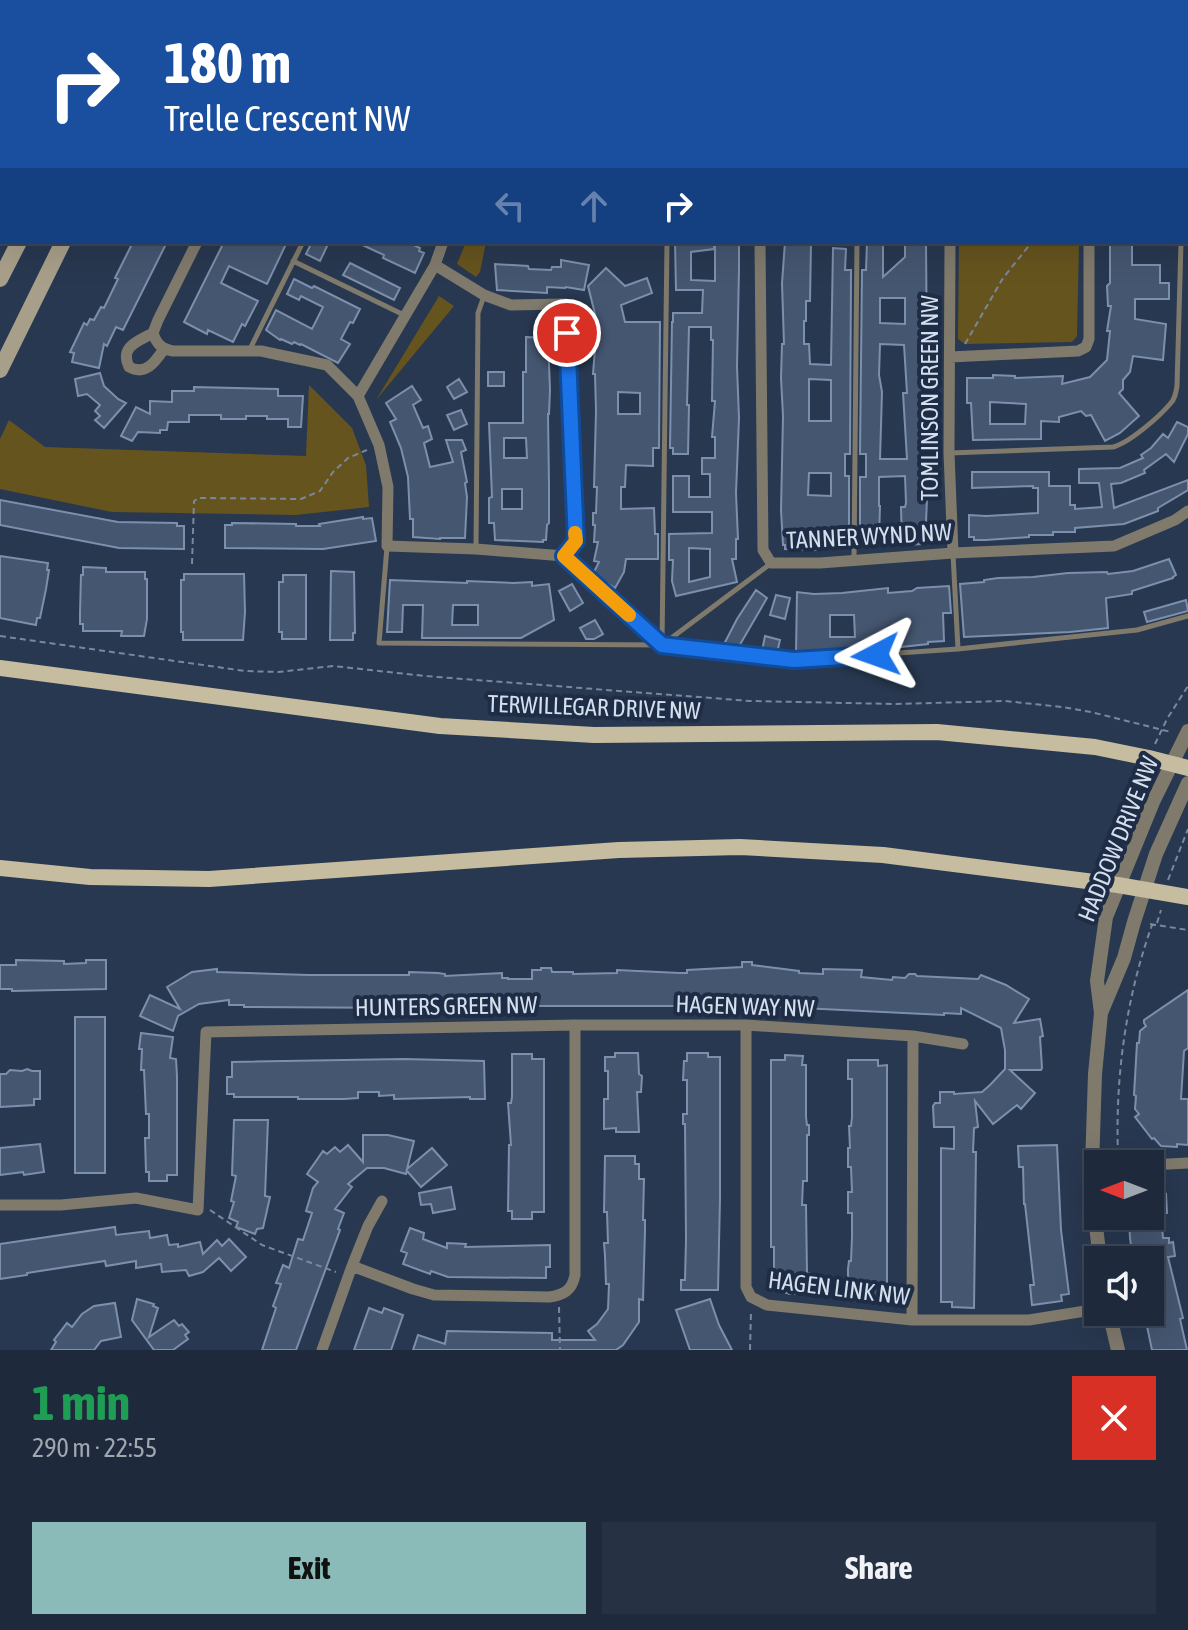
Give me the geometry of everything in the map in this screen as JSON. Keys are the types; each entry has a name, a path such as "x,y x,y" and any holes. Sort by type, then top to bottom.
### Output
{"main road":[{"path":"0,279 18,244"},
{"path":"0,370 62,244"},
{"path":"0,660 20,671"},
{"name":"TERWILLEGAR DRIVE NW","path":"0,668 440,726 594,735 937,732 1095,747 1180,766"},
{"path":"0,868 90,877 209,879 619,850 740,847 883,855 1188,897"}],"street":[{"path":"164,349 148,368 138,370 129,367 126,358 128,350 153,333 196,244"},
{"path":"358,396 435,265 442,244"},
{"name":"TANNER WYND NW","path":"760,244 763,550 771,563 820,563 1114,546 1175,520 1188,511"},
{"name":"TOMLINSON GREEN NW","path":"950,244 949,453 953,553"},
{"path":"950,357 1078,351 1086,347 1089,339 1089,244"},
{"path":"153,333 158,344 173,351 250,349 327,365 358,396 379,445 388,487 387,546 564,556 576,541 565,304 511,305 484,295 435,265"},
{"name":"HADDOW DRIVE NW","path":"1095,1150 1095,1074 1101,1013 1097,981 1106,917 1118,885 1180,766 1182,732"},
{"name":"HADDOW DRIVE NW","path":"1101,1013 1124,958 1156,854 1188,783"},
{"path":"350,1271 434,1295 559,1296 570,1289 575,1275 575,1025"},
{"name":"HAGEN WAY NW","path":"575,1025 746,1025 913,1036 963,1044"},
{"name":"HUNTERS GREEN NW","path":"0,1205 61,1205 136,1198 198,1210 206,1032 575,1025"},
{"name":"HAGEN LINK NW","path":"746,1025 746,1287 751,1297 767,1305 912,1320 1029,1320 1084,1311"},
{"path":"912,1320 913,1036"},
{"path":"1164,1164 1188,1163"},
{"path":"322,1350 368,1226 382,1201"},
{"path":"1112,1326 1118,1350"}],"lane":[{"path":"250,349 302,244"},
{"path":"662,645 667,244"},
{"path":"854,560 857,244"},
{"path":"949,453 1113,447 1127,441 1169,405 1177,386 1181,244"},
{"path":"293,261 405,316"},
{"path":"476,549 478,313 484,295"},
{"path":"387,546 379,643 662,645 794,660 958,649 1137,630 1188,616"},
{"path":"953,553 958,649"},
{"path":"564,556 662,645"},
{"path":"662,645 771,563"}],"path":[{"path":"965,344 1003,278 1030,244"},
{"path":"192,564 194,501 199,498 301,499 320,491 348,458 379,445"},
{"path":"0,636 245,671 278,672 333,666 750,701 894,704 1017,702 1091,712 1182,732"},
{"path":"1157,739 1188,686"},
{"path":"1107,862 1144,772"},
{"path":"1169,876 1188,829"},
{"path":"1118,1150 1125,1032 1139,965 1161,910"},
{"path":"1142,923 1188,930"},
{"path":"209,1210 262,1245 350,1271"},
{"path":"559,1296 560,1350"},
{"path":"750,1350 751,1297"}],"shaded area":[{"path":"465,244 486,244 480,272 476,277 457,264"},
{"path":"959,244 1079,244 1077,336 1072,342 965,344 958,339"},
{"path":"439,296 454,306 376,400"},
{"path":"309,385 352,428 366,465 369,507 296,515 112,512 0,489 0,439 9,420 45,447 306,456"}],"building":[{"path":"132,244 166,244 123,330 116,327 107,346 104,344 99,368 72,362 74,353 70,352 84,323 87,325 90,319 94,320 101,307 104,308 118,279 115,278"},
{"path":"223,244 286,244 267,284 229,266 221,283 258,301 233,342 208,330 207,334 184,322"},
{"path":"311,244 328,244 320,261 306,254"},
{"path":"360,244 411,244 424,253 415,273 383,258 384,255"},
{"path":"675,244 714,244 714,249 691,252 691,280 715,281 715,244 739,244 738,539 736,559 732,559 737,582 676,596 672,581 673,560 669,560 669,534 712,533 712,512 673,512 673,476 689,476 689,497 710,497 710,474 702,474 702,458 715,458 711,327 689,327 688,454 673,454 673,448 670,448 673,313 702,313 703,290 676,290","holes":["689,548 710,549 710,577 689,582"]},
{"path":"785,244 811,244 810,301 806,301 804,321 804,344 809,344 810,364 831,365 833,248 846,249 845,270 851,270 850,454 845,454 845,476 849,476 849,538 846,538 846,547 785,549 783,545 781,378 784,344 782,283","holes":["809,379 831,380 831,421 809,421","809,473 831,473 831,496 808,495"]},
{"path":"867,244 883,244 883,277 905,257 905,244 926,244 927,499 923,544 902,545 901,507 905,507 906,503 905,476 879,477 879,538 860,538 860,477 866,477 866,454 860,454 862,270 866,270","holes":["880,298 905,298 905,324 880,323","880,344 904,345 907,459 880,459"]},
{"path":"1110,244 1132,244 1132,265 1160,265 1160,283 1169,283 1169,299 1135,299 1135,319 1166,324 1163,360 1133,356 1130,372 1123,380 1123,389 1119,393 1139,416 1120,433 1105,441 1091,415 1086,416 1081,411 1059,417 1059,422 1041,421 1041,439 973,440 971,403 967,403 967,378 993,378 993,375 1015,378 1063,376 1062,384 1090,377 1107,360 1111,306 1108,306 1107,286 1110,283","holes":["990,402 1026,404 1025,424 990,424"]},
{"path":"561,260 589,265 584,290 547,287 547,293 497,290 495,264 551,270 552,267 561,267"},
{"path":"350,263 400,288 394,300 343,275"},
{"path":"606,268 625,286 647,278 652,293 621,305 625,322 660,322 659,448 653,448 653,466 626,465 625,487 621,487 621,509 654,508 658,559 626,559 624,572 615,588 593,574 599,562 594,561 598,542 594,542 593,525 597,487 594,487 596,411 593,374 594,322 597,322 588,286","holes":["618,392 640,393 640,414 618,414"]},
{"path":"294,279 360,309 341,339 350,344 338,363 301,344 280,340 266,330 276,310 312,329 323,307 301,296 299,300 287,294"},
{"path":"526,337 548,338 549,523 543,542 495,540 494,523 489,523 489,498 492,497 489,423 523,423 523,372 526,372","holes":["504,438 526,438 527,458 504,458","502,489 522,489 522,509 502,509"]},
{"path":"488,372 504,372 504,386 488,386"},
{"path":"100,373 104,386 126,403 104,428 95,420 100,416 95,411 100,405 87,394 78,396 75,379"},
{"path":"459,379 467,392 454,399 447,387"},
{"path":"412,386 421,400 413,405 423,428 428,426 432,439 424,443 430,467 453,462 446,440 462,440 466,450 461,452 467,482 465,538 413,537 408,477 390,422 396,419 386,403"},
{"path":"194,387 278,389 278,396 303,396 301,427 288,427 288,419 267,419 267,416 221,419 221,415 189,415 189,422 168,422 167,430 160,430 160,433 138,432 132,441 121,436 136,407 150,414 150,401 172,402 172,391 194,391"},
{"path":"461,410 467,424 454,430 447,415"},
{"path":"1177,422 1188,427 1188,434 1174,462 1166,454 1144,470 1145,473 1111,484 1114,508 1188,480 1188,490 1158,508 1158,511 1124,524 1075,528 1075,532 986,540 969,537 969,515 1038,513 1038,488 972,488 972,472 1049,472 1049,486 1070,486 1070,505 1075,505 1075,509 1102,507 1099,483 1079,483 1079,469 1120,468 1143,458 1141,455 1163,434 1168,438"},
{"path":"0,500 118,522 177,523 177,526 184,526 184,549 119,548 0,525"},
{"path":"372,518 376,541 323,549 225,548 225,525 232,523 320,526"},
{"path":"0,556 48,563 46,589 36,625 0,618"},
{"path":"1169,559 1176,575 1173,578 1132,591 1132,594 1106,598 1108,628 964,637 960,584 1068,573 1108,574 1133,571"},
{"path":"83,567 106,568 106,572 145,572 147,619 144,636 121,636 122,631 83,631 80,613"},
{"path":"331,571 354,572 353,640 330,640"},
{"path":"184,574 244,574 243,640 183,640 181,580 184,580"},
{"path":"283,575 306,575 306,639 282,639 282,632 279,632 279,582 283,582"},
{"path":"390,580 532,582 532,586 549,584 554,620 521,638 422,638 423,605 403,605 402,632 387,632","holes":["453,605 478,605 478,625 452,625"]},
{"path":"572,584 583,603 570,611 559,591"},
{"path":"949,586 951,613 943,613 944,641 892,648 796,654 797,592 842,593 888,588 888,593","holes":["830,615 854,615 855,637 830,637"]},
{"path":"756,590 767,598 738,648 723,646 737,619"},
{"path":"776,595 790,598 785,619 770,615"},
{"path":"1186,600 1188,611 1147,622 1144,612"},
{"path":"595,620 603,634 586,639 580,628"},
{"path":"765,636 780,640 777,653 762,651"},
{"path":"16,960 64,961 64,964 106,960 106,989 0,989 0,965 16,965"},
{"path":"742,962 799,973 823,974 823,969 862,970 861,977 892,980 893,977 905,978 909,974 978,979 981,975 1029,999 1014,1023 1040,1019 1042,1068 1010,1070 1035,1093 1021,1109 1017,1105 993,1124 975,1101 978,1127 974,1128 973,1152 976,1152 974,1308 952,1307 952,1302 941,1302 941,1148 954,1149 954,1127 934,1127 933,1106 940,1103 940,1092 982,1092 1005,1069 1005,1050 1001,1028 961,1008 961,1014 944,1015 766,1006 766,1001 739,1001 739,1006 407,1008 244,1007 229,1005 229,1000 199,1004 178,1016 173,1031 140,1016 150,995 180,1009 167,987 192,972 217,969 217,972 308,975 409,975 409,972 445,976 502,973 502,978 532,979 532,970 541,968 573,974 617,973 617,970 687,973 687,970 742,967"},
{"path":"1188,990 1188,1048 1184,1051 1181,1099 1188,1099 1188,1145 1161,1146 1135,1117 1139,1114 1135,1109 1134,1095 1137,1043 1140,1031 1146,1026 1144,1020"},
{"path":"75,1017 105,1017 105,1173 75,1173"},
{"path":"141,1033 173,1037 170,1058 176,1059 177,1175 167,1175 167,1181 149,1181 149,1172 146,1172 145,1138 149,1138 149,1114 146,1114 144,1070 141,1070"},
{"path":"615,1053 638,1053 639,1074 642,1076 641,1092 637,1092 639,1132 604,1129 604,1099 608,1099 605,1057 615,1057"},
{"path":"687,1053 708,1053 708,1057 720,1057 718,1290 681,1290 681,1280 685,1280 683,1114 687,1114 687,1080 683,1080"},
{"path":"512,1054 532,1054 532,1059 544,1059 544,1212 532,1212 532,1219 512,1219 512,1211 508,1211 511,1145 508,1103 511,1103 512,1097"},
{"path":"785,1055 803,1056 802,1065 806,1065 809,1135 807,1181 803,1181 802,1205 806,1205 807,1273 810,1273 810,1284 806,1284 805,1294 789,1294 786,1287 774,1287 774,1247 771,1247 771,1060 785,1060"},
{"path":"848,1060 878,1060 878,1066 887,1065 887,1295 877,1295 877,1301 848,1300 852,1237 852,1213 848,1213 848,1192 852,1192 848,1148 852,1079 848,1079"},
{"path":"484,1061 485,1099 394,1099 394,1095 379,1096 379,1092 358,1092 358,1098 344,1099 234,1097 234,1094 227,1094 227,1077 232,1077 232,1062"},
{"path":"27,1069 40,1071 40,1099 34,1099 34,1105 0,1107 0,1074"},
{"path":"234,1120 268,1120 265,1196 270,1197 263,1228 257,1229 255,1234 236,1227 238,1222 229,1218 236,1176 232,1175"},
{"path":"363,1135 388,1135 414,1141 407,1169 432,1148 447,1165 421,1187 407,1171 406,1174 384,1168 367,1168 348,1184 352,1187 335,1209 344,1213 340,1230 296,1350 262,1350 276,1308 273,1306 281,1284 276,1283 283,1265 289,1268 298,1239 303,1240 312,1213 306,1211 318,1182 307,1174 323,1151 327,1154 335,1147 340,1152 348,1145 363,1162"},
{"path":"40,1144 44,1172 0,1175 0,1148"},
{"path":"1057,1145 1061,1230 1069,1294 1061,1295 1062,1301 1032,1305 1030,1285 1034,1285 1024,1204 1023,1167 1019,1167 1018,1146"},
{"path":"605,1156 635,1156 635,1164 639,1164 639,1179 644,1179 643,1300 639,1299 639,1322 623,1345 616,1350 413,1350 418,1335 445,1344 447,1331 552,1333 552,1340 595,1340 588,1331 608,1309 609,1284 606,1284 604,1243 608,1243 607,1212 604,1212"},
{"path":"451,1187 455,1209 433,1213 431,1204 421,1205 419,1193"},
{"path":"1164,1194 1167,1213 1164,1214"},
{"path":"115,1227 116,1235 149,1231 150,1238 167,1235 169,1245 178,1244 178,1247 200,1242 203,1254 217,1240 222,1246 229,1239 246,1257 231,1271 219,1258 203,1272 189,1276 186,1270 162,1272 161,1264 136,1268 136,1261 106,1266 105,1261 0,1279 0,1244"},
{"path":"410,1228 424,1233 423,1239 447,1248 447,1243 466,1244 465,1247 550,1245 550,1267 546,1267 546,1278 448,1277 431,1271 430,1274 403,1264 407,1253 401,1251"},
{"path":"1130,1230 1162,1230 1163,1238 1169,1238 1169,1243 1173,1242 1175,1256 1168,1257 1183,1318 1180,1319 1187,1350 1152,1350 1147,1326 1164,1326 1164,1246 1131,1246"},
{"path":"137,1299 158,1308 149,1337 174,1320 189,1332 185,1335 188,1339 173,1350 154,1350 132,1320"},
{"path":"710,1299 732,1350 690,1350 676,1310"},
{"path":"115,1303 121,1337 101,1341 94,1350 51,1350 56,1342 54,1340 67,1323 72,1327 82,1314 94,1306"},
{"path":"369,1308 382,1313 384,1308 403,1315 391,1350 354,1350"}],"slow traffic":[{"path":"575,533 576,541 564,556 629,615"}],"route":[{"path":"567,333 576,541 564,556 662,645 794,660 876,655"}]}
